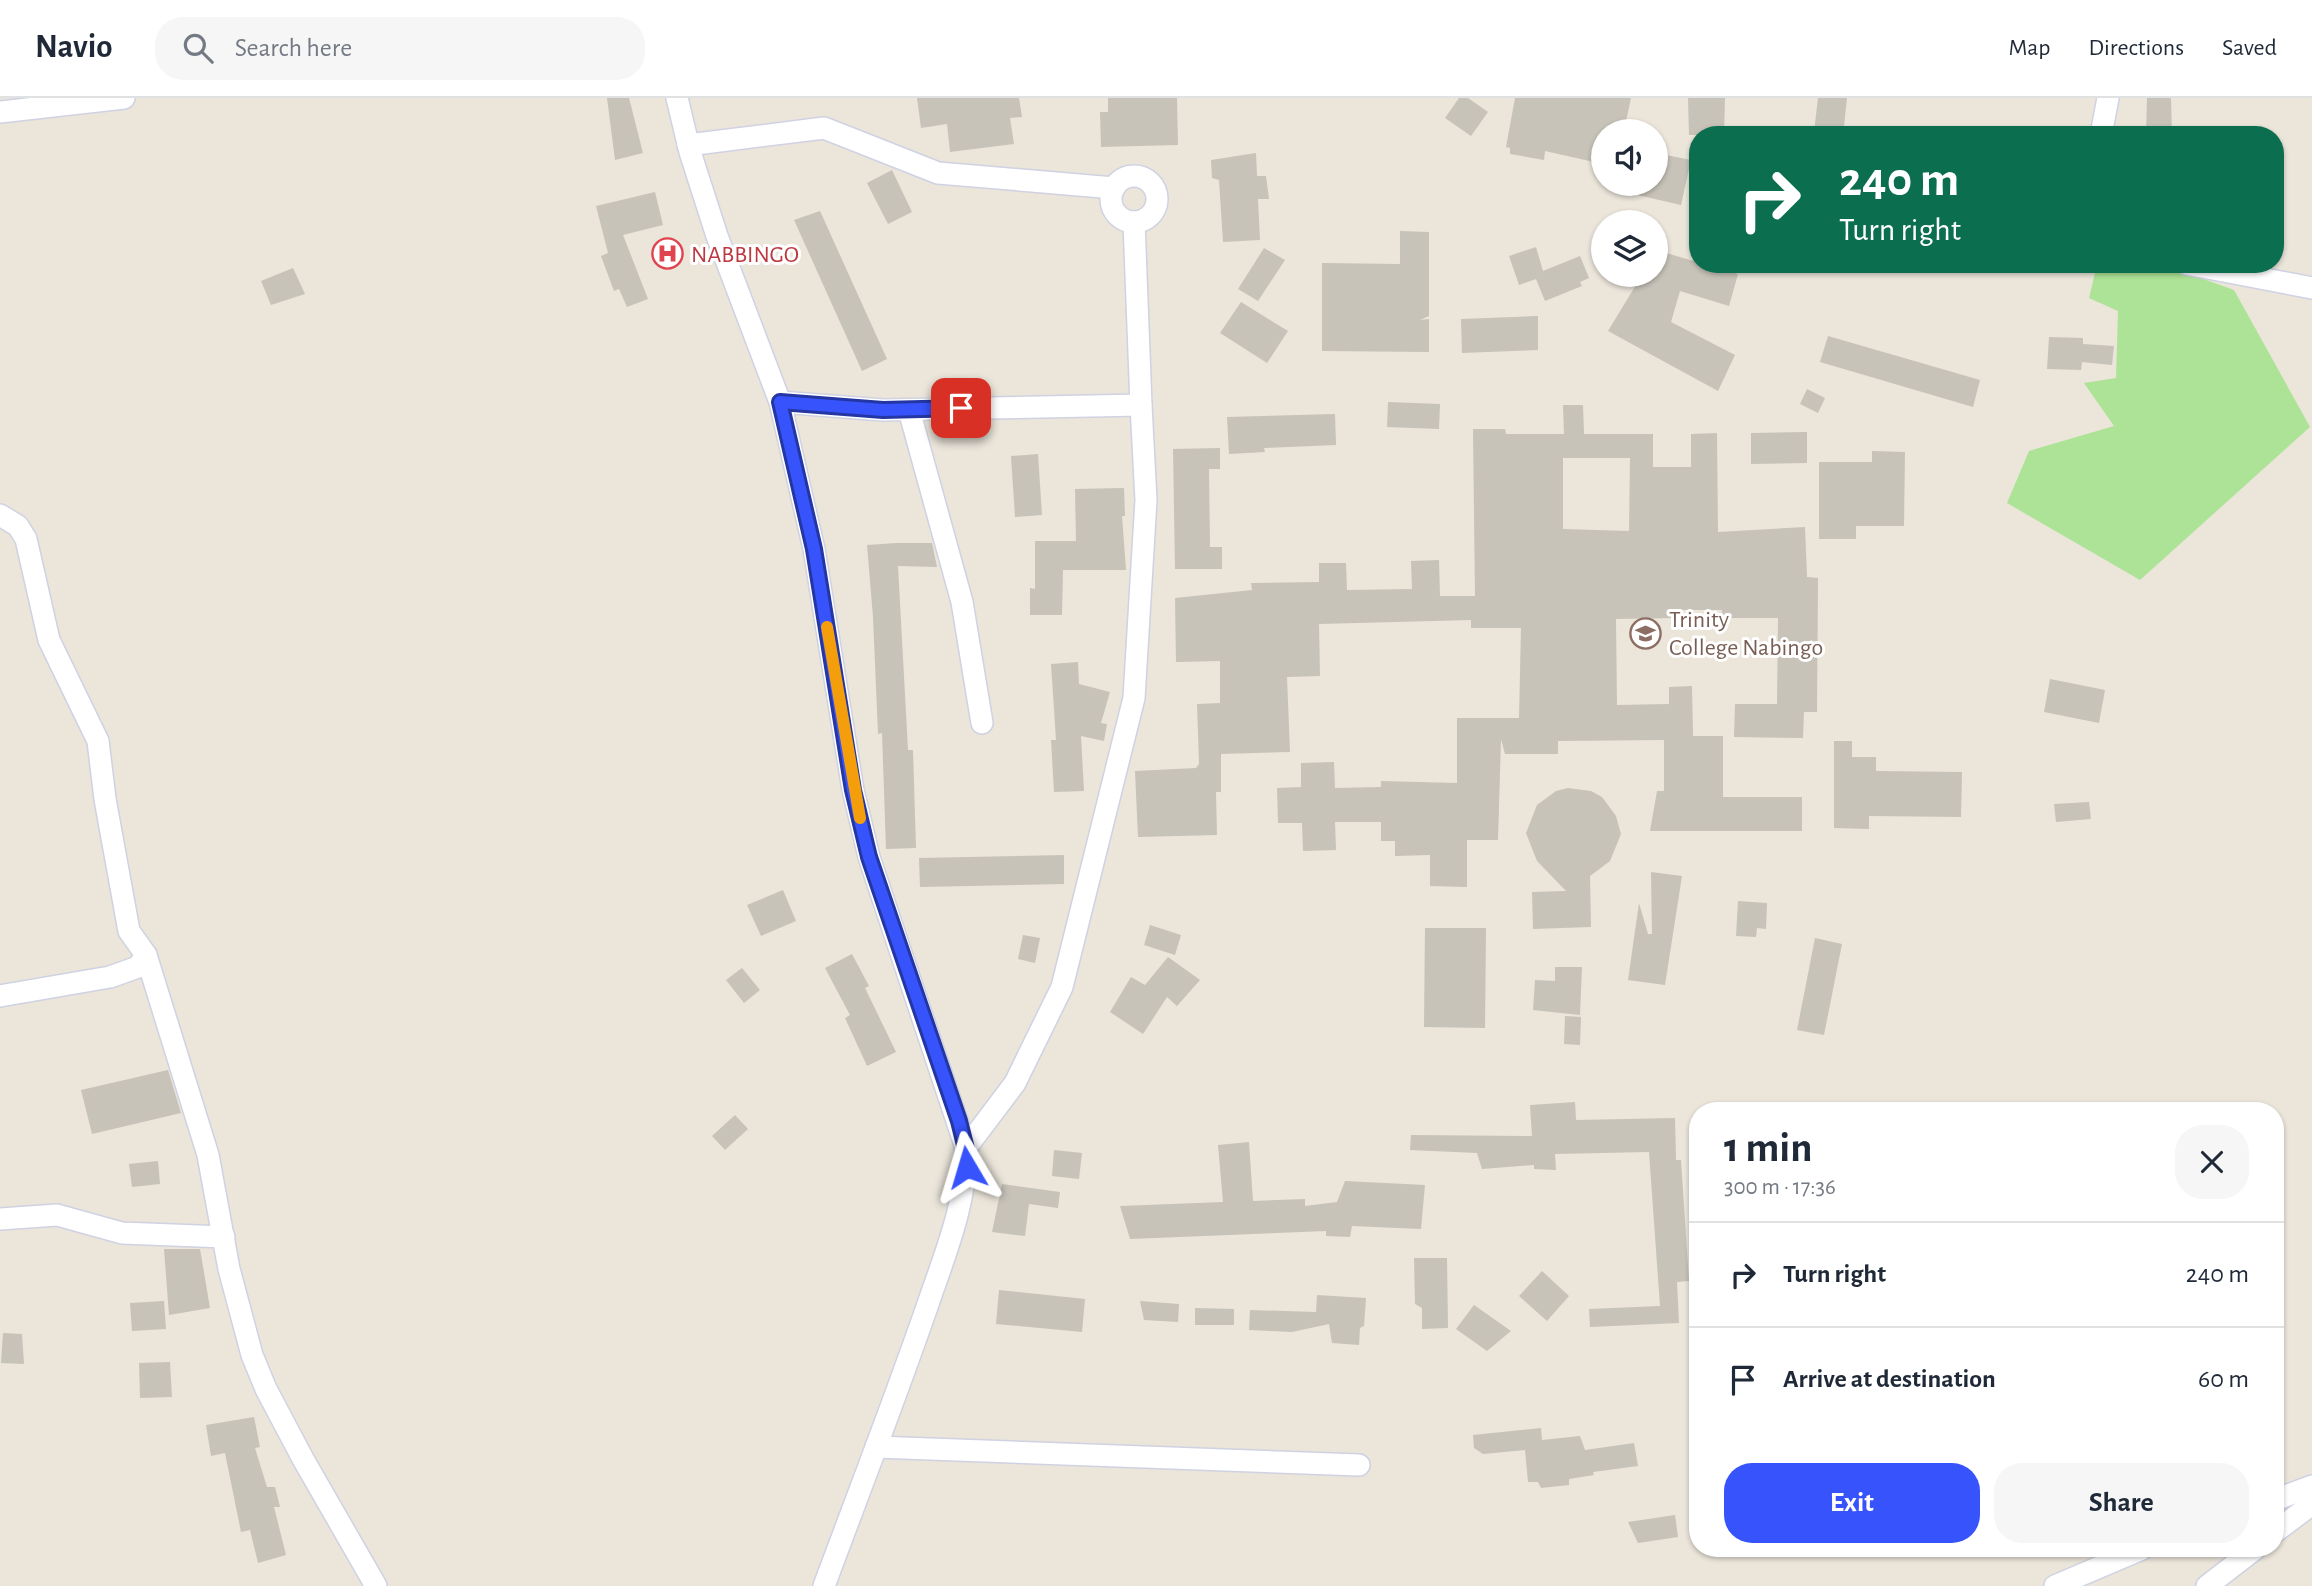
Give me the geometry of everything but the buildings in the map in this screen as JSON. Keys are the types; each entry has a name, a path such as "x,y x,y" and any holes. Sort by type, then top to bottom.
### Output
{"street":[{"path":"0,112 124,98"},
{"path":"677,98 688,145 718,236 780,402 814,549 853,790 869,857 966,1149 967,1167 960,1205 876,1447 824,1586"},
{"path":"2103,126 2108,98"},
{"path":"688,145 824,128 938,173 1114,188"},
{"path":"1134,176 1142,177 1153,186 1156,206 1148,218 1126,221 1114,211 1111,203 1114,188 1119,181 1134,176"},
{"path":"966,1149 1015,1083 1062,987 1134,698 1146,500 1134,222"},
{"path":"2234,273 2312,288"},
{"path":"780,402 909,410 1141,405"},
{"path":"909,410 961,602 982,723"},
{"path":"0,515 18,526 26,539 49,640 95,730 124,911 129,931 146,955 208,1155 241,1318 266,1389 340,1526 376,1586"},
{"path":"0,996 110,977 138,967 146,955"},
{"path":"0,1219 57,1215 122,1233 224,1237"},
{"path":"876,1447 1359,1465"},
{"path":"2284,1497 2312,1486"},
{"path":"2284,1525 2312,1504"},
{"path":"2055,1586 2123,1557"},
{"path":"2207,1586 2245,1557"}],"green space":[{"path":"2095,273 2187,273 2234,290 2310,427 2140,580 2007,503 2029,451 2114,426 2084,383 2116,378 2118,311 2089,298"}],"slow traffic":[{"path":"827,627 853,790 860,818"}],"place":[{"name":"NABBINGO","path":"668,254"},
{"name":"Trinity College Nabingo","path":"1646,633"}],"route":[{"path":"961,408 883,410 780,402 814,549 853,790 869,857 959,1121 967,1167"}]}
